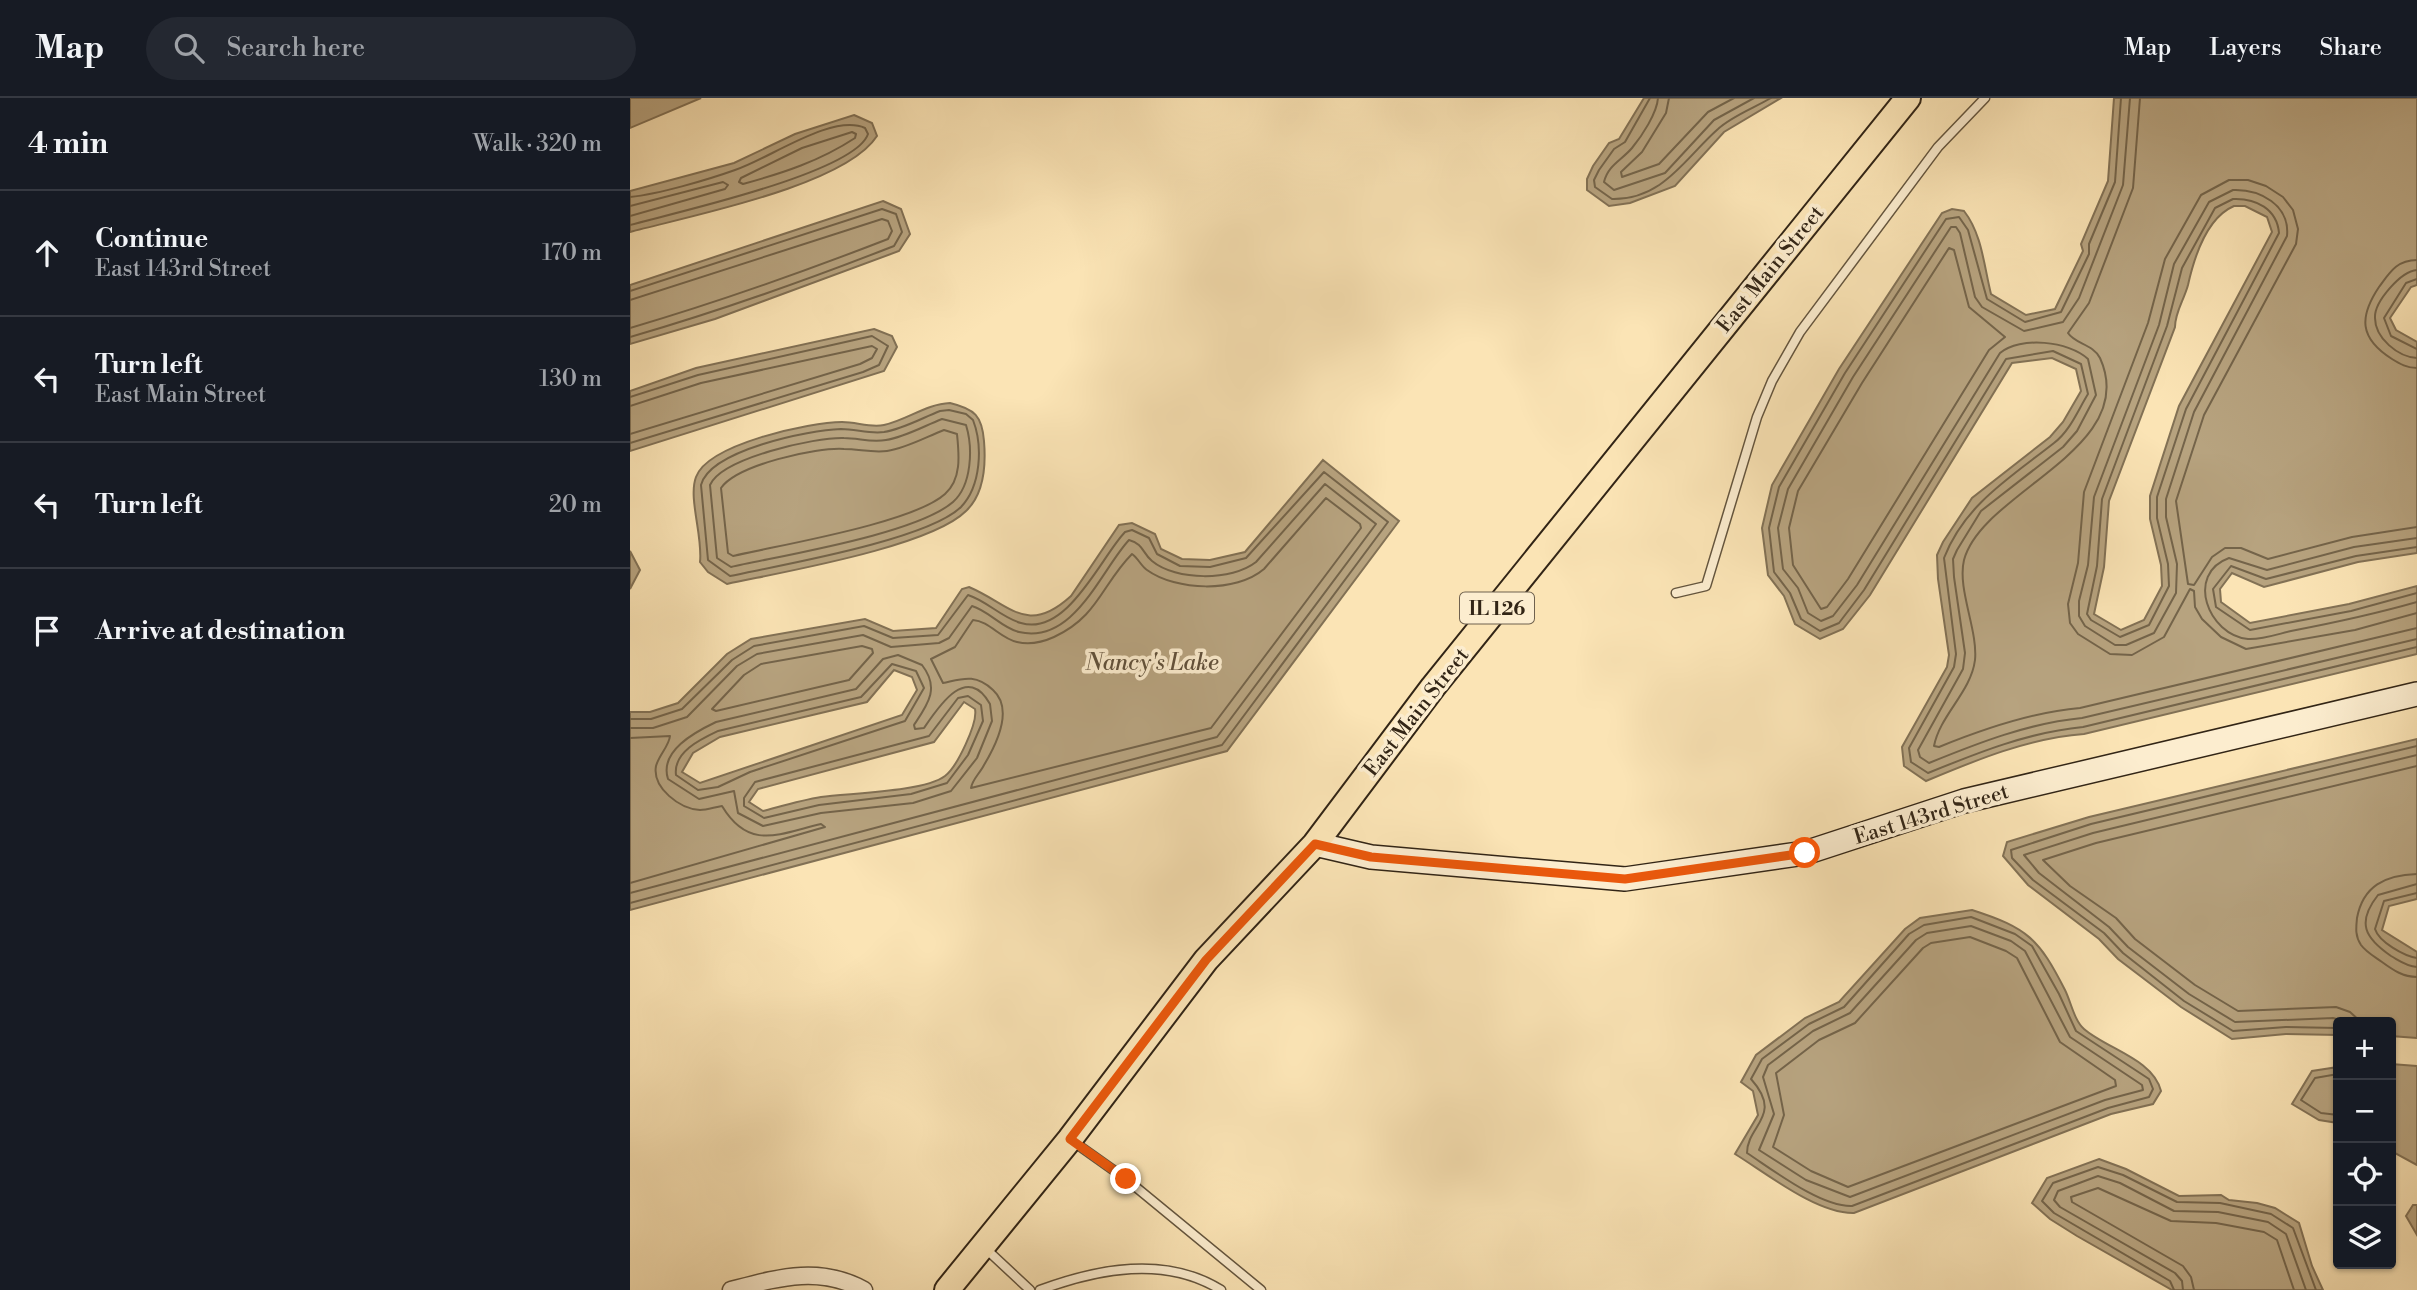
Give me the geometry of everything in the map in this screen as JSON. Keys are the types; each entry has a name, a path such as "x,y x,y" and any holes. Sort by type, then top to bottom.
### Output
{"main road":[{"name":"East Main Street","path":"947,1290 1070,1139 1206,960 1315,844 1433,687 1908,98"}],"street":[{"name":"East 143rd Street","path":"1315,844 1371,857 1625,879 1805,853 1964,801 2417,694"},
{"path":"731,1290 790,1275 812,1274 833,1277 864,1290"}],"lane":[{"path":"1676,593 1706,586 1757,417 1772,381 1800,332 1938,147 1985,98"},
{"path":"1070,1139 1126,1179 1261,1290"},
{"path":"983,1245 1030,1290"},
{"path":"1040,1290 1085,1273 1124,1269 1160,1270 1205,1280 1221,1290"}],"water":[{"path":"630,98 701,98 630,128"},
{"path":"1644,98 1781,98 1724,132 1675,186 1630,203 1609,206 1587,190 1587,179 1609,143 1619,139"},
{"path":"2114,98 2417,98 2417,285 2411,287 2390,318 2396,330 2417,342 2417,553 2358,562 2264,587 2232,573 2220,589 2221,602 2250,623 2349,604 2417,586 2417,654 2084,734 2023,745 1926,781 1904,766 1902,747 1947,667 1949,655 1937,555 1972,498 2050,437 2063,422 2081,391 2076,369 2052,358 2012,363 1870,595 1843,629 1820,639 1795,624 1784,596 1768,575 1762,528 1772,485 1839,369 1942,213 1952,209 1964,211 1979,240 1991,294 2026,315 2055,309 2083,251 2081,244 2108,181","holes":["2234,206 2245,206 2267,217 2272,232 2179,406 2150,496 2150,519 2161,565 2162,586 2144,620 2121,630 2094,614 2104,567 2109,501 2175,327 2203,240 2224,212"]},
{"path":"854,115 872,123 877,136 860,154 833,170 764,197 630,232 630,191 734,163 795,134"},
{"path":"883,201 901,209 910,234 899,251 715,319 630,344 630,285"},
{"path":"874,329 892,336 897,347 884,371 630,451 630,391 696,368"},
{"path":"950,403 966,408 976,415 983,432 985,460 977,496 966,511 948,524 889,547 727,584 708,572 700,562 694,486 704,465 719,454 762,437 807,426 842,422 884,425 933,406"},
{"name":"Nancy's Lake","path":"1323,460 1399,521 1227,751 630,910 630,712 650,712 678,703 727,654 751,639 865,619 893,631 936,628 962,589 969,587 1019,613 1042,614 1056,608 1071,596 1119,525 1132,523 1155,534 1161,549 1182,559 1210,560 1245,552","holes":["894,670 912,677 917,690 902,715 700,783 682,772 693,753 720,737 867,702","964,702 975,709 970,734 950,771 935,781 904,789 821,797 763,811 749,802 758,789 934,742"]},
{"path":"630,551 640,570 630,589"},
{"path":"2417,739 2417,899 2389,906 2382,930 2417,952 2417,1038 2396,1036 2396,1017 2333,1017 2333,1035 2286,1034 2232,1039 2181,1007 2028,885 2003,856 2007,842 2089,817"},
{"path":"1972,910 2007,923 2039,947 2056,973 2075,1016 2084,1029 2139,1063 2156,1080 2161,1091 2153,1104 2111,1114 1854,1213 1840,1212 1808,1200 1735,1154 1758,1115 1753,1091 1741,1082 1756,1055 1805,1018 1839,1002 1905,929 1920,918"},
{"path":"2396,1064 2417,1066 2417,1165 2396,1154"},
{"path":"2333,1068 2333,1122 2319,1120 2292,1104 2312,1071"},
{"path":"2099,1159 2126,1169 2179,1196 2221,1195 2229,1200 2275,1208 2299,1223 2312,1266 2323,1290 2172,1290 2077,1236 2050,1219 2032,1203 2047,1178"},
{"path":"2413,1205 2417,1205 2417,1235 2406,1216"}],"route":[{"path":"1126,1179 1070,1139 1206,960 1315,844 1371,857 1625,879 1805,853"}]}
